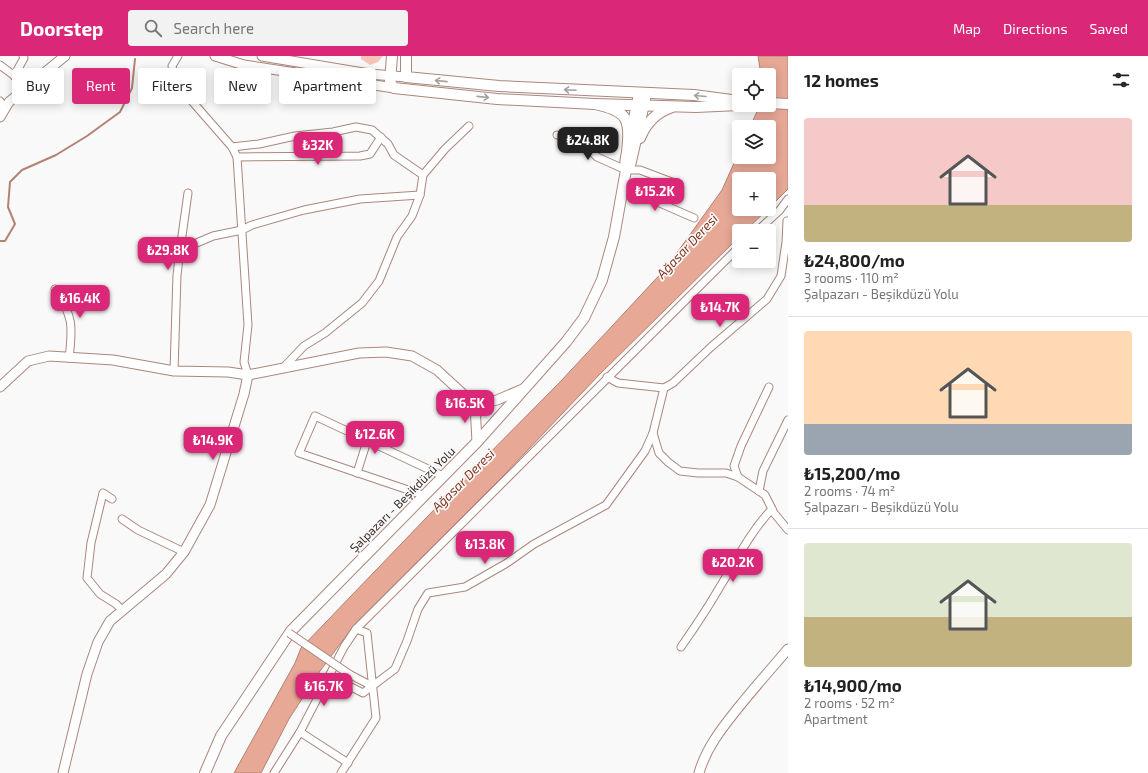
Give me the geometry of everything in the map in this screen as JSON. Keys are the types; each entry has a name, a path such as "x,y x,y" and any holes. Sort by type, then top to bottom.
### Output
{"main road":[{"path":"392,56 390,82 394,88 497,99 595,104 716,107 732,106"},
{"path":"406,56 406,77 499,86 694,95 732,100"},
{"path":"630,156 640,104 645,99 643,93"},
{"path":"776,103 788,104"},
{"path":"595,104 617,110 625,118 629,132 630,156 630,166 626,170"},
{"path":"630,156 651,120 665,110 676,106"},
{"name":"Şalpazarı - Beşikdüzü Yolu","path":"204,773 221,736 290,634 423,495 477,442 566,342 584,318 602,280 614,237 626,170"}],"street":[{"path":"18,68 24,58 23,56"},
{"path":"50,68 65,56"},
{"path":"63,773 87,674 98,642 110,621 166,574 184,552 210,505 244,394 248,376 244,362 248,326 236,157 232,147 183,91 174,75 172,66 178,56"},
{"path":"215,56 244,65 394,88"},
{"path":"262,56 369,74 406,77"},
{"path":"0,65 12,74"},
{"path":"0,117 3,104 12,99"},
{"path":"283,368 304,346 325,333 362,303 379,281 397,237 412,216 420,195 423,175 445,149 470,126"},
{"path":"232,147 259,144 295,136 333,132 356,127 372,130 388,144 394,156 423,175"},
{"path":"557,135 575,140 585,145 597,157 626,170 640,170 677,184"},
{"path":"236,157 360,156 370,154 381,137"},
{"path":"623,187 694,218"},
{"path":"174,371 177,275 188,193"},
{"path":"180,250 213,236 242,230 252,225 329,204 367,199 420,195"},
{"path":"765,224 779,211 788,199"},
{"path":"607,377 618,383 664,388 673,383 767,299 781,276 786,242 788,221 779,211"},
{"path":"274,773 300,732 344,647 356,629 732,254"},
{"path":"55,290 66,306 70,319 71,342 69,358"},
{"path":"0,387 28,361 49,356 113,360 174,371 228,372 248,376 359,353 386,352 412,356 437,370 475,405 477,442"},
{"path":"475,405 497,400 528,386"},
{"path":"738,477 734,466 741,446 769,387"},
{"path":"330,676 363,693 395,669 418,609 428,593 465,587 507,563 534,544 606,505 645,451 653,433 664,388"},
{"path":"423,495 299,453 315,416 443,476"},
{"path":"759,491 763,472 788,420"},
{"path":"653,433 659,453 680,471 698,473 726,473 738,477 765,495 772,509 788,530"},
{"path":"357,473 367,441"},
{"path":"112,499 103,493 91,544 87,578 100,594 116,604 122,610"},
{"path":"681,647 712,601 751,534 762,519 772,509"},
{"path":"122,519 138,530 184,552"},
{"path":"341,773 376,718 367,634 356,629"},
{"path":"290,634 349,674 372,686"},
{"path":"699,773 703,759 718,733 788,649"},
{"path":"300,732 348,763"}],"shaded area":[{"path":"361,56 383,56 378,62 370,65 361,59"}],"water":[{"name":"Ağasar Deresi","path":"758,56 788,56 788,189 776,201 776,172 732,172 732,216 761,216 752,224 732,224 732,244 598,376 506,473 355,624 320,671 289,719 261,773 234,773 295,663 301,648 453,490 560,382 666,268 722,190 734,164 776,164 776,120 753,120 757,112 776,112 776,68 760,68"}],"waterway":[{"path":"0,241 5,241 15,224 8,207 10,182 22,170 56,155 87,136 120,112 132,88 135,59"}]}
